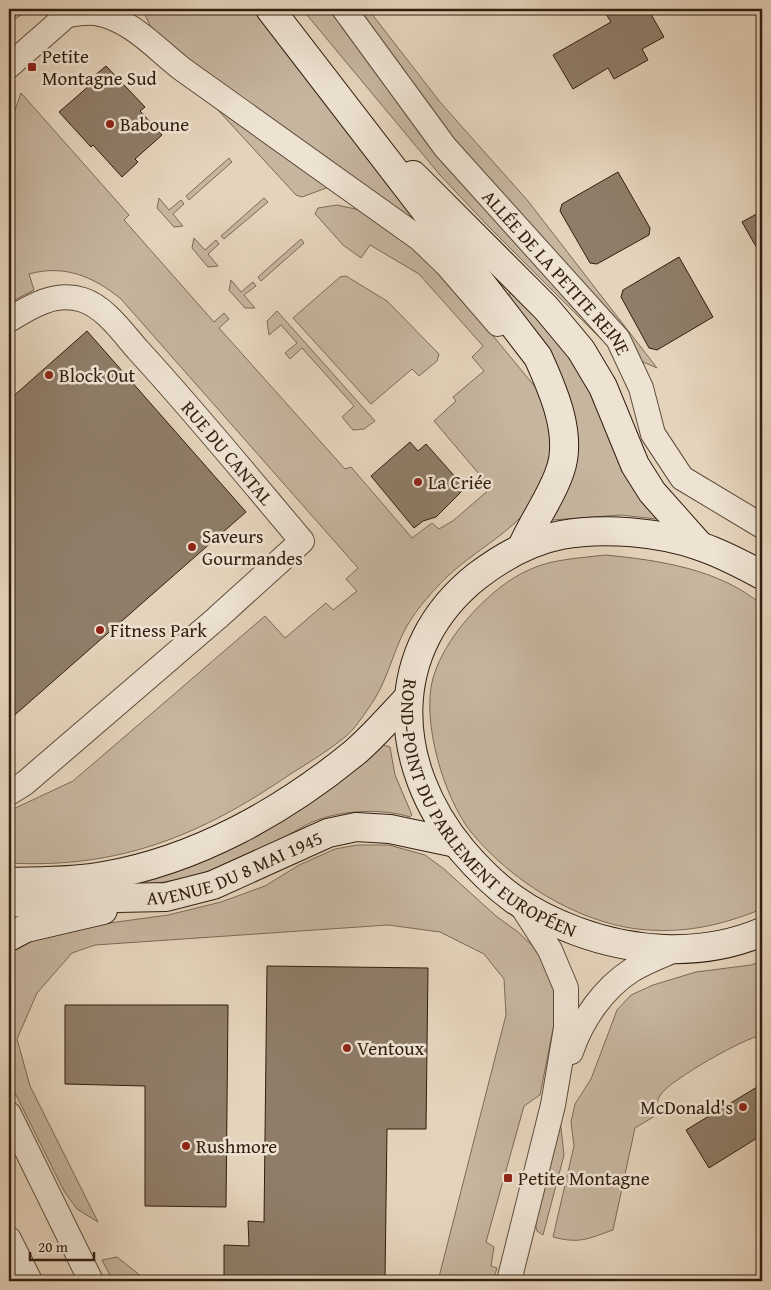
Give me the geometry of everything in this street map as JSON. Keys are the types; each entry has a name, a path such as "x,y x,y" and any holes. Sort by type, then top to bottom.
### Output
{"main road":[{"path":"270,9 353,116 432,223 538,357 554,393 564,434 560,470 522,547"},
{"path":"353,116 546,308 581,350 603,387 635,465 652,492 700,546"},
{"name":"ROND-POINT DU PARLEMENT EUROPÉEN","path":"762,575 700,546 646,534 601,531 561,535 522,547 488,568 462,588 442,612 421,646 407,699 409,739 421,783 435,813 481,872 523,908 558,925 597,939 636,948 675,950 712,946 762,932"},
{"name":"AVENUE DU 8 MAI 1945","path":"9,882 103,876 150,865 205,847 283,804 355,752 407,699"},
{"name":"AVENUE DU 8 MAI 1945","path":"9,903 68,899 166,897 213,885 328,832 356,827 390,829 456,842"},
{"path":"9,871 70,879"},
{"path":"9,937 26,928 166,897"}],"street":[{"path":"135,9 146,37"},
{"name":"ALLÉE DE LA PETITE REINE","path":"344,9 444,147 618,339 641,388 653,434 682,478 762,526"},
{"path":"9,66 71,12 94,13 120,22 146,37 161,53 182,69 420,239 446,264 495,321 517,342 538,357"},
{"name":"RUE DU CANTAL","path":"9,320 43,301 64,296 84,300 104,313 161,375 302,541 158,669 25,783 9,793"},
{"path":"523,908 550,950 566,988 566,1028 554,1101"},
{"path":"508,1281 554,1101 579,1027 607,990 633,970 675,950"},
{"path":"9,1114 91,1281"},
{"path":"9,1239 30,1281"}],"shaded area":[{"path":"9,9 30,9 9,23"},
{"path":"149,9 252,9 430,231 425,236 165,44 151,27 144,13"},
{"path":"302,9 368,9 440,102 528,201 657,368 610,348 488,226 440,175"},
{"path":"21,93 129,215 124,220 214,322 224,313 229,319 219,328 345,469 351,467 412,538 432,523 439,529 454,520 491,488 434,421 456,401 453,397 484,371 472,357 483,346 419,274 370,245 361,258 343,245 315,214 318,208 337,205 360,210 412,246 438,269 536,388 547,410 551,431 551,448 547,474 538,495 509,528 453,571 421,606 403,633 375,698 359,722 345,737 256,797 190,831 157,844 122,854 86,860 49,863 9,863 9,811 73,781 265,616 285,638 326,603 333,610 357,591 346,579 358,568 121,299 111,291 78,274 42,271 29,274 34,290 9,303 9,119 14,113"},
{"path":"205,96 329,187 302,197 296,195"},
{"path":"229,158 232,162 189,200 186,196"},
{"path":"159,198 169,210 181,200 184,204 173,214 183,226 174,227 157,208"},
{"path":"264,198 268,202 224,239 221,236"},
{"path":"194,238 205,250 216,240 219,244 208,254 218,266 208,267 192,248"},
{"path":"301,239 304,243 261,281 258,277"},
{"path":"346,276 387,301 439,354 437,361 419,376 412,369 371,404 293,318 340,277"},
{"path":"231,280 241,292 253,282 256,286 244,295 255,308 245,308 229,290"},
{"path":"517,292 574,360 659,514 656,519 621,515 552,520 572,446 506,301 510,293"},
{"path":"277,311 375,421 364,429 353,430 342,417 354,406 302,348 290,359 285,353 297,343 281,325 269,335 267,321"},
{"path":"605,555 688,568 727,583 762,605 762,909 716,924 670,930 637,929 614,925 590,917 545,896 505,866 471,832 452,800 437,758 430,715 430,696 433,678 439,661 448,646 458,631 490,596 522,573 548,563"},
{"path":"383,745 390,747 395,775 412,815 410,817 374,811 335,815 312,822 245,858 194,876 159,883 122,886 198,862 244,840 341,780 359,767"},
{"path":"357,845 389,845 425,855 444,869 538,951 555,990 554,1024 540,1095 524,1106 486,1242 494,1247 491,1266 497,1268 493,1281 438,1281 506,1015 504,979 484,954 440,932 388,925 95,945 72,953 37,993 17,1039 30,1086 98,1222 77,1209 64,1191 9,1081 9,950 58,930 168,915 221,902 265,886 299,865 335,849"},
{"path":"762,961 762,1035 725,1051 668,1087 660,1096 655,1116 635,1128 613,1230 583,1240 553,1237 574,1146 571,1122 575,1104 591,1079 617,1010 631,995 653,985 696,972 751,965"},
{"path":"560,1119 564,1155 543,1235 537,1231 535,1222"},
{"path":"117,1257 141,1276 143,1281 113,1281 102,1260"}],"building":[{"path":"603,9 648,9 664,37 642,49 648,60 614,79 608,68 573,89 553,55 611,22"},
{"name":"Baboune","path":"106,66 145,107 140,111 162,135 135,159 138,162 122,177 59,112 90,85 87,82"},
{"path":"618,172 650,228 649,235 597,264 590,263 560,211 562,204"},
{"path":"762,211 762,257 742,222"},
{"path":"679,257 713,317 657,350 649,348 621,297 623,290"},
{"path":"87,331 246,512 9,720 9,400"},
{"name":"La Criée","path":"410,442 418,451 426,444 465,488 436,517 423,521 414,528 371,476"},
{"name":"Ventoux","path":"267,966 428,968 426,1129 387,1129 385,1281 224,1281 224,1245 249,1246 248,1221 264,1222"},
{"name":"Rushmore","path":"65,1005 228,1005 226,1207 145,1206 145,1086 65,1084"},
{"name":"McDonald's","path":"762,1084 762,1135 709,1168 686,1130"}],"place":[{"name":"Petite Montagne Sud","path":"32,67"},
{"name":"Baboune","path":"110,124"},
{"name":"Block Out","path":"49,375"},
{"name":"La Criée","path":"418,482"},
{"name":"Saveurs Gourmandes","path":"192,547"},
{"name":"Fitness Park","path":"100,630"},
{"name":"Ventoux","path":"347,1048"},
{"name":"McDonald's","path":"743,1107"},
{"name":"Rushmore","path":"186,1146"},
{"name":"Petite Montagne","path":"508,1178"}]}
